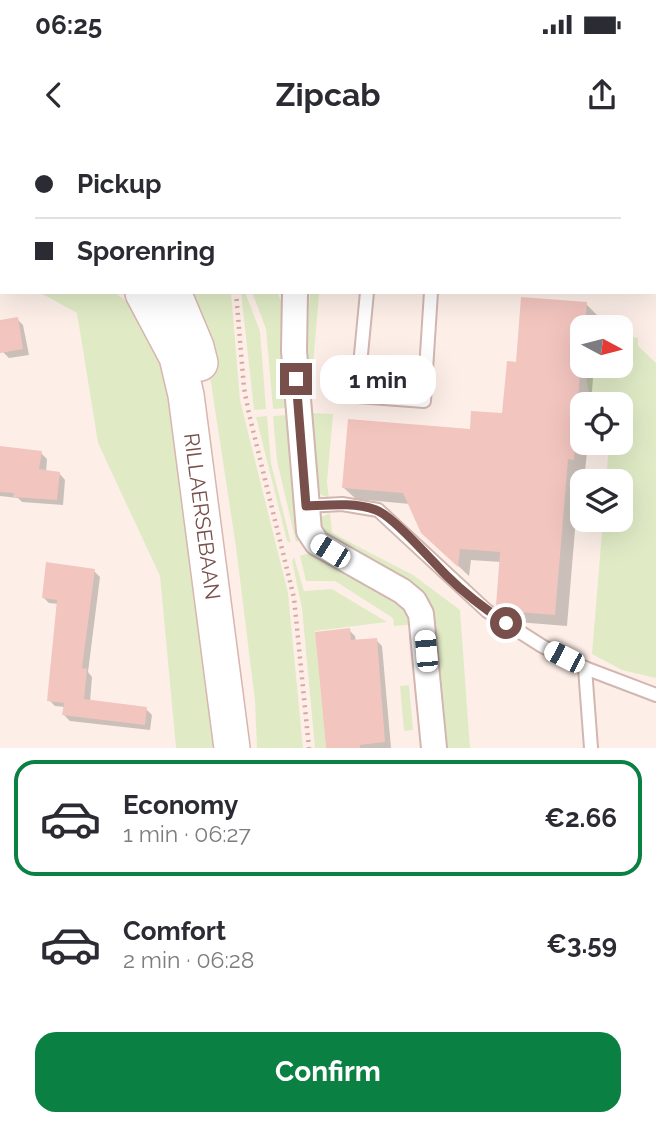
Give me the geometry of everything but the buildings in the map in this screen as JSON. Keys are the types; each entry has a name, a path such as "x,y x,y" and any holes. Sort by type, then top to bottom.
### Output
{"street":[{"name":"RILLAERSEBAAN","path":"143,294 177,357 186,395 232,748"},
{"name":"RILLAERSEBAAN","path":"174,294 196,347 208,397 239,613 252,748"},
{"path":"295,294 294,351 309,531 317,543 414,601 421,614 434,748"}],"lane":[{"path":"367,294 357,396 424,401 431,294"},
{"path":"306,506 342,504 378,510 487,611 542,646 585,668 656,695"},
{"path":"585,668 591,748"}],"path":[{"path":"236,294 244,387 249,414 295,598 309,748"}],"green space":[{"path":"43,294 117,294 138,310 162,343 225,748 176,748 160,576 98,443 77,313"},
{"path":"193,294 231,294 240,400 288,593 303,748 257,748 255,701 236,547 211,383 191,303"},
{"path":"241,294 246,294 260,331 266,409 254,410"},
{"path":"253,294 278,294 282,303 287,408 273,409 266,329"},
{"path":"310,294 319,294 309,390 306,351"},
{"path":"634,337 638,338 638,346 656,363 656,678 622,670 592,654 602,532 633,532 633,469 607,469 608,455 633,455 633,392 589,392 586,378 634,378"},
{"path":"311,413 333,414 327,482 329,498 317,493"},
{"path":"287,415 299,540 296,542 277,461 273,416"},
{"path":"267,416 271,463 291,543 287,541 256,417"},
{"path":"330,513 332,533 413,575 460,610 470,748 444,748 432,612 328,538 321,528 319,518"},
{"path":"315,555 391,597 407,610 411,623 394,626 393,618 335,581 306,581 300,556"},
{"path":"294,557 304,591 332,589 387,622 315,631 326,748 315,748 302,608 292,561"},
{"path":"409,685 413,730 404,731 400,686"}],"route":[{"path":"296,379 306,506 342,504 378,510 419,546 448,577 487,611 506,623"}]}
